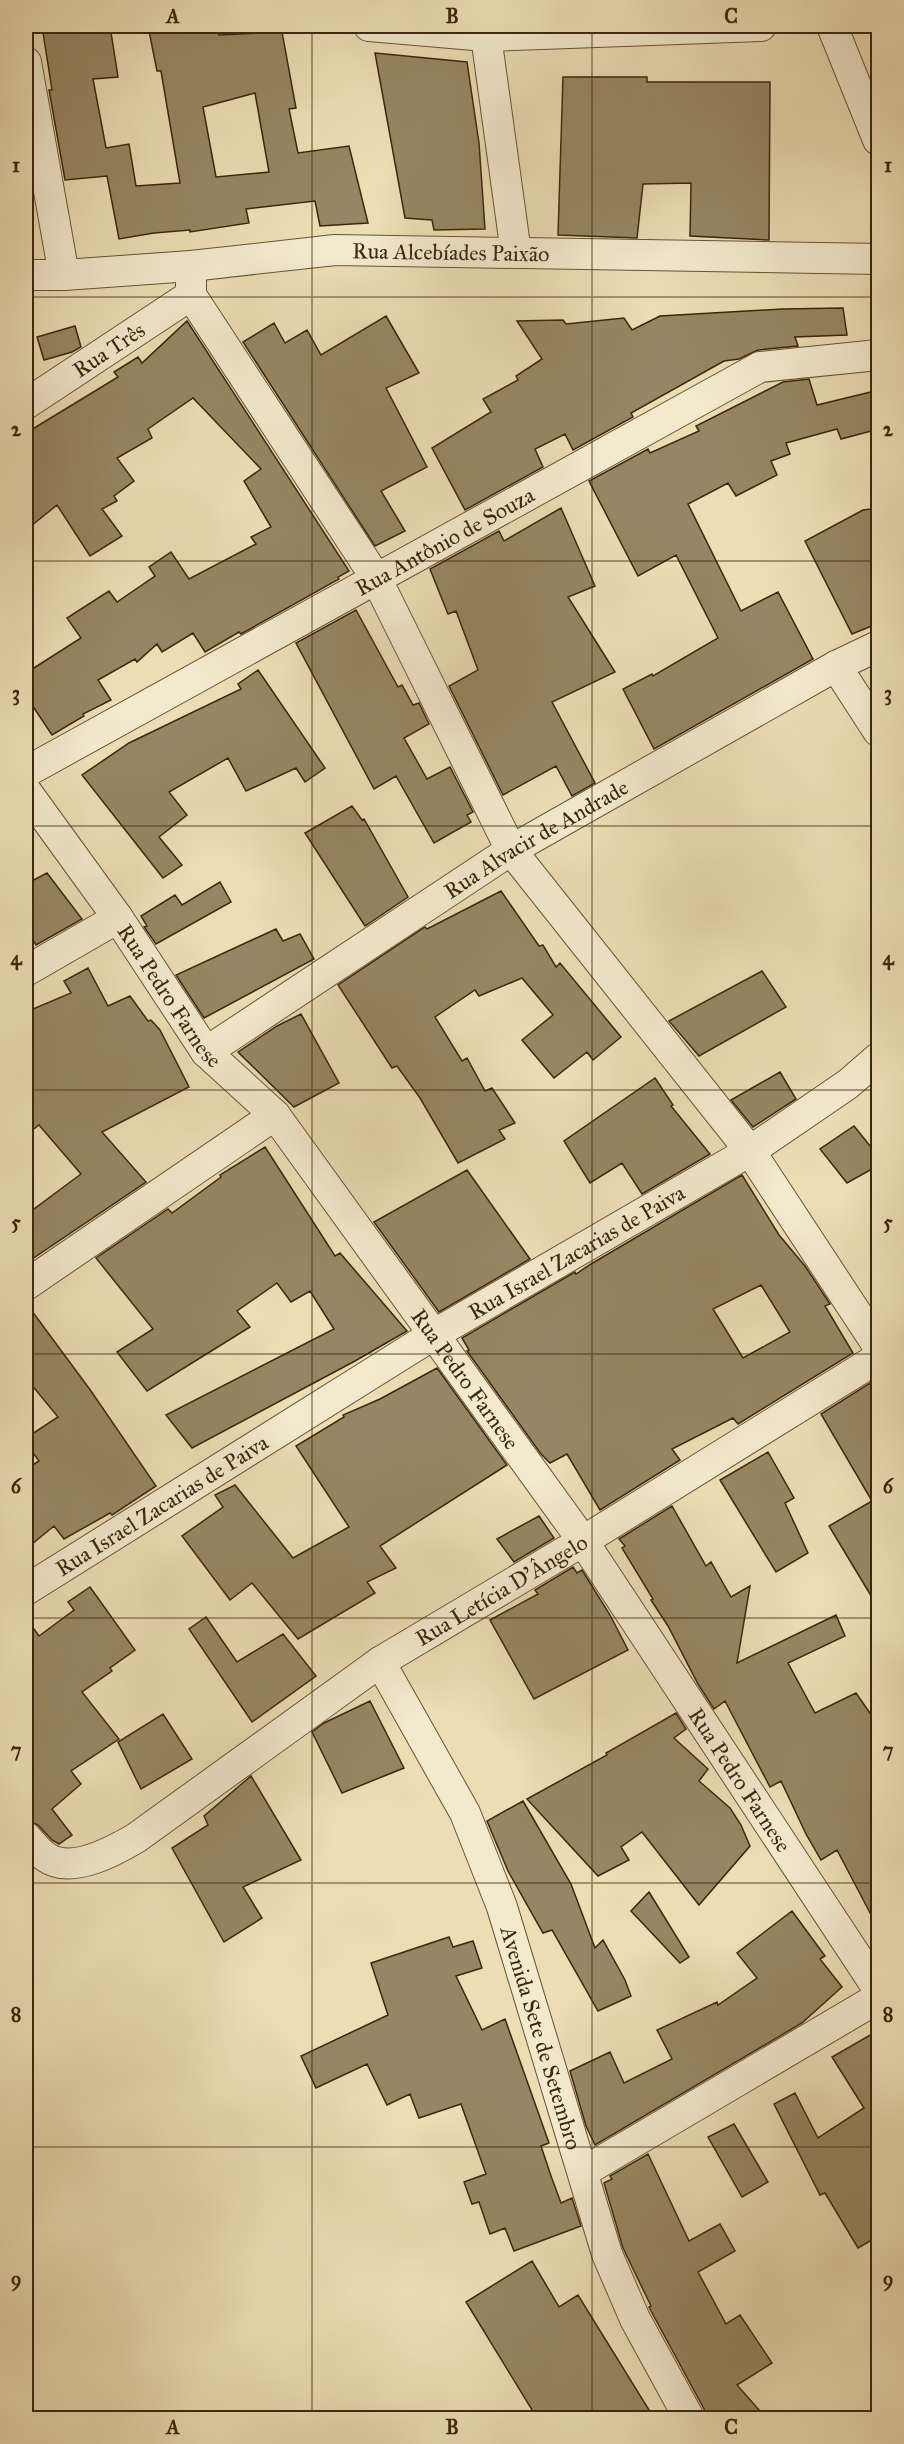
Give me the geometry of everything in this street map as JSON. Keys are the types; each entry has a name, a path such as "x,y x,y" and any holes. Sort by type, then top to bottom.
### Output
{"street":[{"path":"369,26 486,36 761,26"},
{"path":"832,26 879,140"},
{"path":"486,36 516,253"},
{"path":"26,62 64,275"},
{"name":"Rua Alcebíades Paixão","path":"26,275 191,280 335,250 879,259"},
{"path":"191,280 376,578 511,850 750,1150 879,1346"},
{"name":"Rua Três","path":"26,404 191,280"},
{"name":"Rua Antônio de Souza","path":"26,772 760,367 879,355"},
{"name":"Rua Alvacir de Andrade","path":"206,1052 511,850 836,666 879,646"},
{"path":"836,666 879,731"},
{"name":"Rua Pedro Farnese","path":"26,791 118,918 206,1052 274,1115 583,1541 879,1989"},
{"path":"26,971 118,918"},
{"name":"Rua Israel Zacarias de Paiva","path":"26,1590 433,1335 750,1150 848,1084 879,1058"},
{"path":"26,1285 274,1115"},
{"name":"Rua Letícia D'Ângelo","path":"26,1837 47,1859 68,1864 113,1852 136,1838 380,1662 583,1541 879,1358"},
{"name":"Avenida Sete de Setembro","path":"380,1662 465,1813 494,1886 607,2254 635,2319 689,2418"},
{"path":"583,2172 879,1998"}],"building":[{"path":"42,26 110,26 118,77 93,79 106,148 129,144 136,186 180,183 161,71 157,71 148,26 182,26 183,33 218,26 219,35 282,32 296,108 289,109 298,153 349,146 368,223 320,226 315,201 246,209 249,223 119,239 107,176 65,180 49,90 52,90","holes":["255,93 269,172 216,177 203,107"]},
{"path":"375,53 467,62 479,143 485,229 434,230 432,220 405,218"},
{"path":"563,77 647,77 647,82 770,82 769,240 690,236 691,183 643,184 637,238 558,235"},
{"path":"843,308 847,335 795,337 798,346 758,350 739,359 724,361 631,413 633,417 573,450 565,434 535,449 543,467 465,510 432,448 491,412 483,399 518,380 516,376 542,359 517,321 563,320 566,324 624,318 632,330 660,316"},
{"path":"386,316 419,373 386,388 427,467 381,491 405,531 375,546 243,342 274,323 285,343 307,330 321,355"},
{"path":"187,321 349,571 338,577 339,579 205,652 193,633 162,652 157,644 137,662 135,659 98,680 111,700 83,714 84,716 52,735 26,696 26,673 81,638 67,618 109,591 117,602 155,576 149,567 171,552 189,579 256,544 251,537 271,527 244,481 261,469 193,398 148,429 152,438 117,458 134,481 114,496 117,501 102,509 122,536 90,556 57,505 26,530 26,433 118,377 114,372 138,357 142,363"},
{"path":"75,326 81,347 44,360 37,337"},
{"path":"809,379 817,405 879,390 879,429 841,439 837,429 786,443 790,454 771,461 777,475 736,496 728,483 688,504 741,611 778,592 813,659 654,749 623,689 652,674 653,676 718,638 676,555 638,576 589,481 648,449 650,453 699,431 696,426 783,382"},
{"path":"561,508 595,586 568,597 615,672 552,702 595,783 572,796 556,766 503,795 449,686 478,670 456,611 448,614 430,569 499,531 504,541"},
{"path":"879,508 879,623 852,634 805,541 863,510"},
{"path":"356,610 398,687 402,685 413,705 419,703 429,724 404,738 427,779 450,767 473,812 467,815 471,822 434,843 396,776 374,789 296,643"},
{"path":"258,670 325,768 305,782 296,768 246,791 228,758 169,792 187,815 159,837 182,865 163,878 82,775 129,743 241,689 238,684"},
{"path":"352,806 362,820 364,819 408,897 365,926 305,833"},
{"path":"47,873 82,919 36,945 26,928 26,884"},
{"path":"220,882 231,902 156,944 144,927 147,926 141,916 175,895 182,905"},
{"path":"501,891 539,946 543,945 556,967 560,963 621,1037 593,1060 587,1052 554,1078 522,1040 553,1015 522,978 479,996 475,990 435,1017 462,1061 467,1058 485,1091 492,1088 515,1123 499,1130 505,1139 458,1163 420,1098 397,1066 392,1068 338,985 425,927 427,929"},
{"path":"276,929 283,941 300,934 314,959 204,1018 176,975"},
{"path":"88,968 108,1006 130,996 148,1021 151,1020 160,1030 189,1087 102,1132 146,1182 26,1263 26,1215 81,1174 39,1125 26,1135 26,1012 71,993 64,981"},
{"path":"762,971 786,1007 699,1056 669,1021"},
{"path":"301,1014 339,1083 294,1107 238,1052 277,1026"},
{"path":"780,1072 796,1099 753,1127 731,1100"},
{"path":"655,1078 673,1105 671,1106 710,1154 642,1194 622,1163 590,1183 564,1141"},
{"path":"854,1126 879,1157 879,1165 847,1183 820,1149"},
{"path":"265,1147 335,1256 340,1253 407,1331 192,1448 166,1415 334,1329 310,1291 291,1302 277,1283 237,1311 250,1327 147,1391 117,1352 153,1329 96,1258 168,1209 172,1213 221,1177 220,1175"},
{"path":"467,1170 530,1259 439,1312 374,1222"},
{"path":"742,1175 779,1235 805,1266 830,1304 825,1306 853,1353 738,1424 733,1418 672,1449 680,1460 600,1510 567,1454 550,1463 541,1454 467,1351 469,1350 462,1338","holes":["761,1285 790,1332 743,1358 713,1309"]},
{"path":"26,1303 91,1391 156,1486 112,1515 110,1513 64,1539 54,1526 26,1549 26,1469 39,1461 26,1443 26,1438 58,1417 26,1378"},
{"path":"437,1368 507,1465 380,1546 396,1568 367,1582 375,1593 298,1639 252,1583 230,1600 182,1536 223,1507 215,1495 235,1485 293,1558 349,1527 296,1446 344,1417 343,1415 380,1399"},
{"path":"870,1383 879,1398 879,1609 829,1526 872,1501 821,1414"},
{"path":"768,1452 794,1498 785,1503 808,1553 776,1572 720,1480"},
{"path":"672,1506 706,1566 711,1562 731,1597 750,1586 737,1663 836,1615 845,1636 788,1663 815,1713 856,1693 879,1726 879,1930 837,1850 821,1860 781,1781 770,1787 725,1701 714,1709 622,1548 625,1546 619,1539"},
{"path":"539,1516 554,1538 514,1562 497,1539"},
{"path":"573,1567 577,1573 582,1570 610,1615 628,1650 534,1699 490,1620 538,1594 535,1590"},
{"path":"90,1587 135,1650 110,1668 112,1671 82,1692 119,1739 71,1771 81,1784 52,1809 72,1835 59,1844 38,1825 26,1820 26,1618 39,1636 74,1610 68,1602"},
{"path":"206,1617 237,1662 283,1634 316,1676 252,1722 189,1629"},
{"path":"370,1701 404,1768 342,1793 312,1732 324,1723"},
{"path":"676,1713 686,1729 674,1738 708,1769 699,1781 730,1808 741,1825 750,1846 699,1905 642,1832 621,1847 629,1860 598,1876 527,1799 607,1755 606,1753"},
{"path":"163,1714 192,1759 141,1789 118,1742"},
{"path":"251,1776 301,1860 243,1887 262,1918 224,1942 172,1848 208,1825 204,1816"},
{"path":"523,1801 571,1884 595,1948 603,1940 631,1996 598,2011 552,1930 543,1933 508,1871 487,1821"},
{"path":"649,1892 689,1957 680,1963 631,1911"},
{"path":"792,1911 825,1956 820,1959 842,1987 802,2023 595,2145 586,2126 570,2071 610,2052 624,2083 672,2059 657,2030 717,2002 718,2005 757,1978 737,1953"},
{"path":"449,1937 453,1947 473,1941 482,1968 456,1976 482,2030 505,2019 549,2143 541,2146 551,2176 561,2203 572,2198 581,2226 514,2251 505,2228 490,2234 479,2202 472,2204 464,2182 486,2174 461,2104 419,2118 410,2094 387,2105 367,2064 316,2088 301,2056 388,2015 371,1963"},
{"path":"879,2030 879,2236 858,2248 825,2193 820,2195 774,2104 795,2093 818,2138 864,2108 832,2057"},
{"path":"734,2124 768,2182 742,2197 708,2137"},
{"path":"648,2154 689,2241 720,2224 735,2251 698,2272 726,2324 740,2315 772,2363 737,2385 766,2418 709,2418 649,2307 651,2306 623,2248 604,2183 612,2179 610,2176"},
{"path":"532,2261 559,2307 578,2295 654,2418 537,2418 466,2302"}]}
